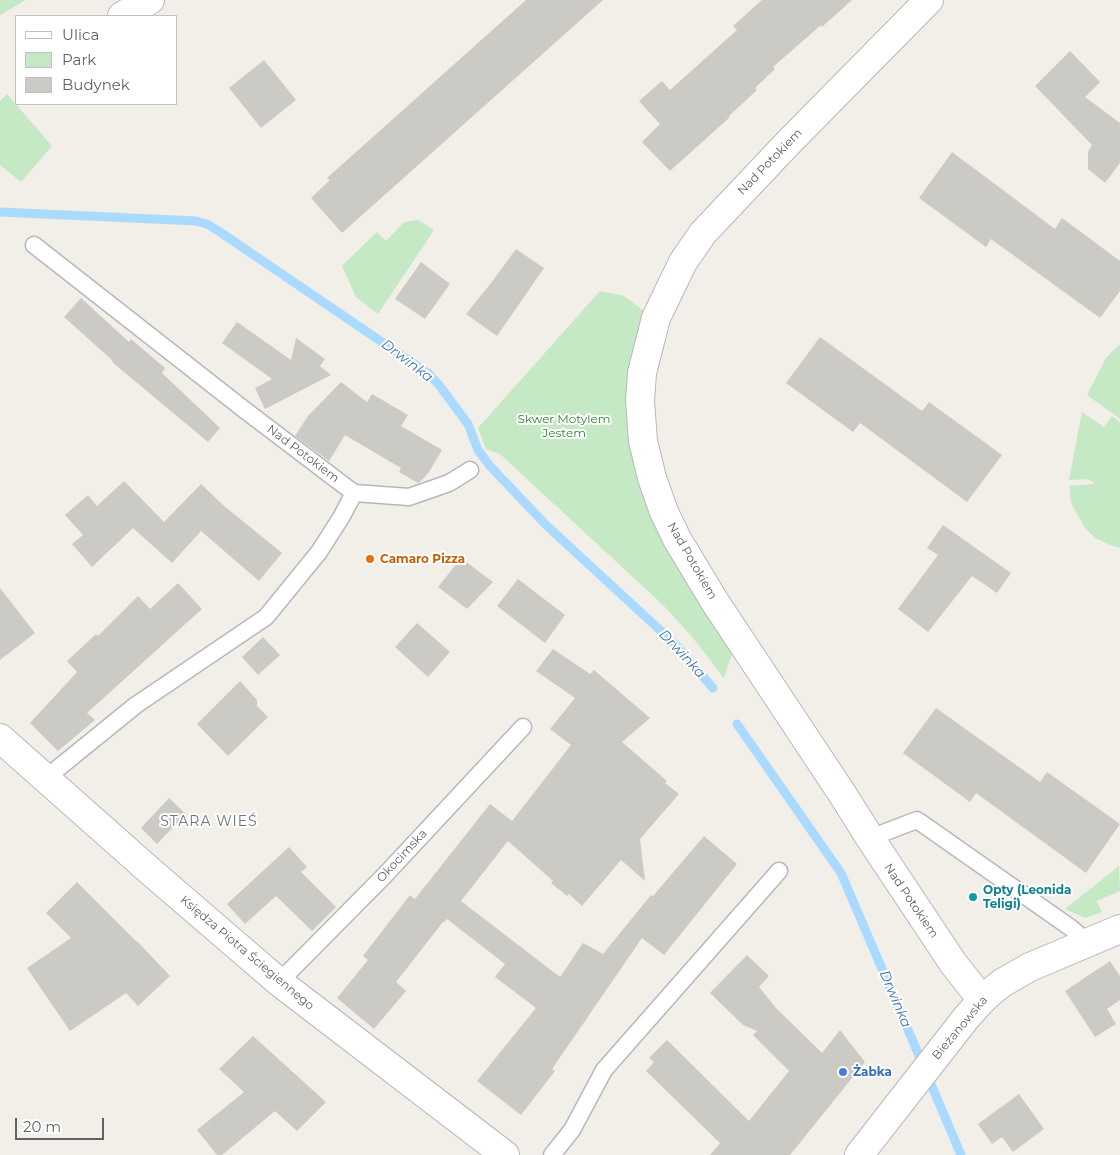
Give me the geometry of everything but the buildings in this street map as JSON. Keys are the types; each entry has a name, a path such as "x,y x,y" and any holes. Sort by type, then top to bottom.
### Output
{"street":[{"path":"124,15 150,0"},
{"name":"Nad Potokiem","path":"929,0 789,142 703,233 683,262 656,318 642,373 640,401 643,441 652,478 664,512 677,539 870,838 953,963 982,1000"},
{"name":"Księdza Piotra Ściegiennego","path":"0,738 279,982 505,1155"},
{"name":"Bieżanowska","path":"860,1155 982,1000 1002,983 1022,971 1120,929"}],"lane":[{"name":"Nad Potokiem","path":"34,245 354,493"},
{"path":"46,778 136,706 266,617 319,552 354,493 409,497 449,483 470,470"},
{"name":"Okocimska","path":"279,982 384,876 523,727"},
{"path":"870,838 917,820 1071,928 1087,942"},
{"path":"552,1155 572,1130 604,1070 779,871"}],"green space":[{"path":"0,0 26,0 0,15"},
{"path":"7,94 52,146 21,182 0,165 0,101"},
{"path":"418,220 434,230 378,314 356,297 342,266 377,232 386,241 404,222"},
{"name":"Skwer Motylem Jestem","path":"600,291 624,296 644,311 634,344 626,385 626,413 639,486 652,518 732,654 724,678 693,638 664,606 500,454 486,449 478,428"},
{"path":"1120,344 1120,419 1087,395 1106,358"},
{"path":"1082,412 1104,427 1112,416 1120,422 1120,548 1095,538 1085,528 1071,503 1069,486 1095,484 1088,479 1069,480"},
{"path":"1119,866 1120,891 1097,901 1102,912 1085,918 1065,909"}],"waterway":[{"name":"Drwinka","path":"0,212 196,221 207,224 220,232 429,374 468,424 478,450 490,466 546,525 674,643 713,688"},
{"name":"Drwinka","path":"737,724 841,873 961,1155"}],"place":[{"name":"Camaro Pizza","path":"370,559"},
{"name":"Opty (Leonida Teligi)","path":"973,897"},
{"name":"Żabka","path":"843,1072"}],"district":[{"name":"STARA WIEŚ","path":"209,822"}]}
